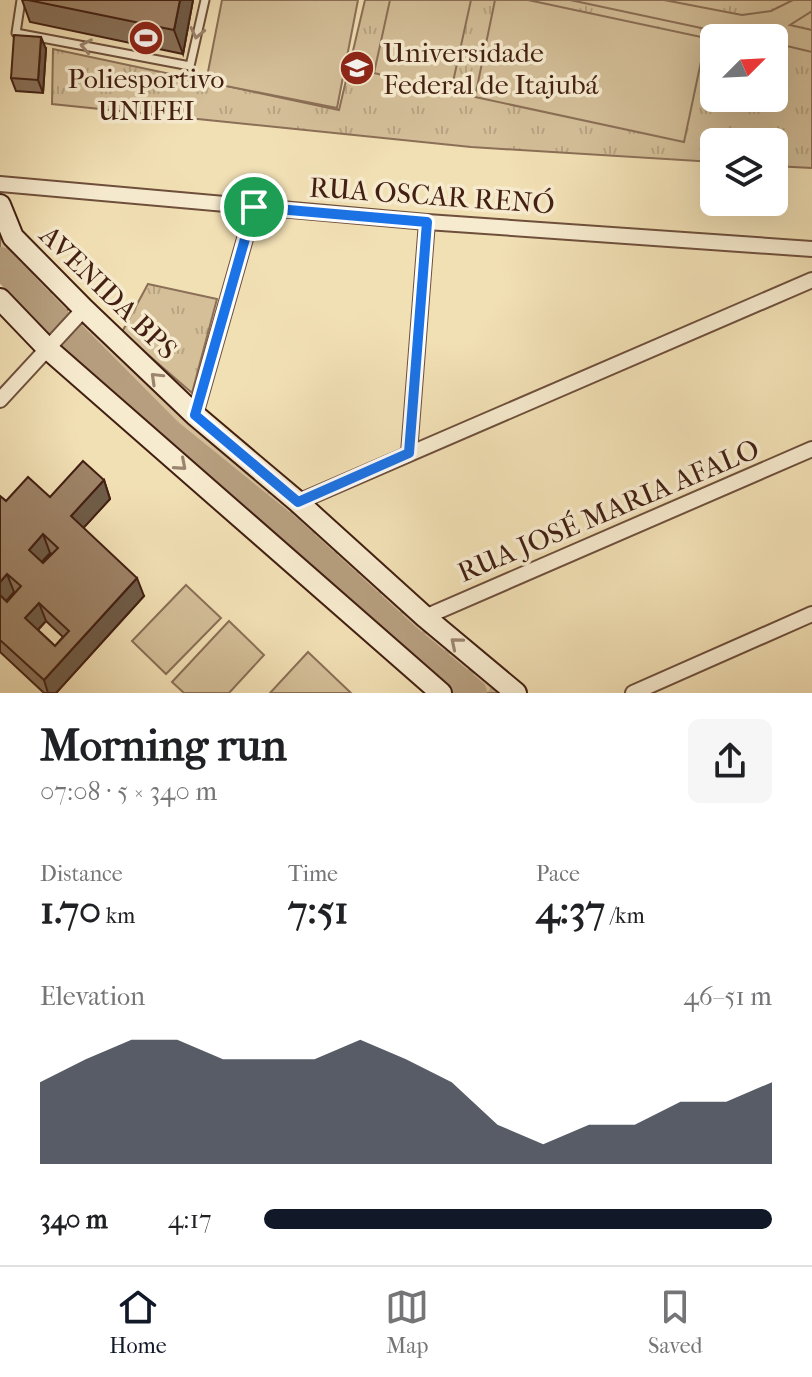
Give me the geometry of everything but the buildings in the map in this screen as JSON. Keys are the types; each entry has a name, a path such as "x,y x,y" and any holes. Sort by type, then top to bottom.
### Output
{"main road":[{"name":"AVENIDA BPS","path":"0,205 13,237 77,316 298,502 425,617 516,693"},
{"path":"0,299 441,693"}],"street":[{"name":"RUA OSCAR RENÓ","path":"0,184 427,222 812,249"},
{"path":"195,415 254,207"},
{"path":"409,453 427,222"},
{"path":"298,502 812,280"},
{"path":"0,400 77,316"},
{"name":"RUA JOSÉ MARIA AFALO","path":"425,617 812,449"},
{"path":"633,693 812,614"}],"lane":[{"path":"21,0 16,33 190,66 205,0"}],"green space":[{"path":"222,0 358,0 337,108 206,82"},
{"name":"Universidade Federal de Itajubá","path":"365,0 812,0 812,168 788,167 788,128 700,128 700,161 471,147 52,104 53,49 339,110"},
{"path":"390,0 471,0 451,91 374,73"},
{"path":"495,0 528,0 700,37 700,66 684,142 475,97"},
{"path":"570,0 664,0 742,15 771,11 793,0 812,0 812,11 790,25 812,30 812,52 788,46 788,24 700,24 700,28"},
{"path":"0,218 71,305 48,336 0,274"},
{"path":"148,284 217,299 192,393 122,332"},
{"path":"85,320 511,693 453,693 61,349"},
{"path":"186,585 221,618 166,674 132,641"},
{"path":"229,621 264,655 229,693 184,693 172,682"},
{"path":"308,652 351,693 270,693"}],"waterway":[{"path":"0,262 169,434 289,531 407,639 472,693"}],"place":[{"name":"Poliesportivo UNIFEI","path":"146,38"},
{"name":"Universidade Federal de Itajubá","path":"357,68"}],"route":[{"path":"254,207 427,222 409,453 298,502 195,415 254,207"}]}
